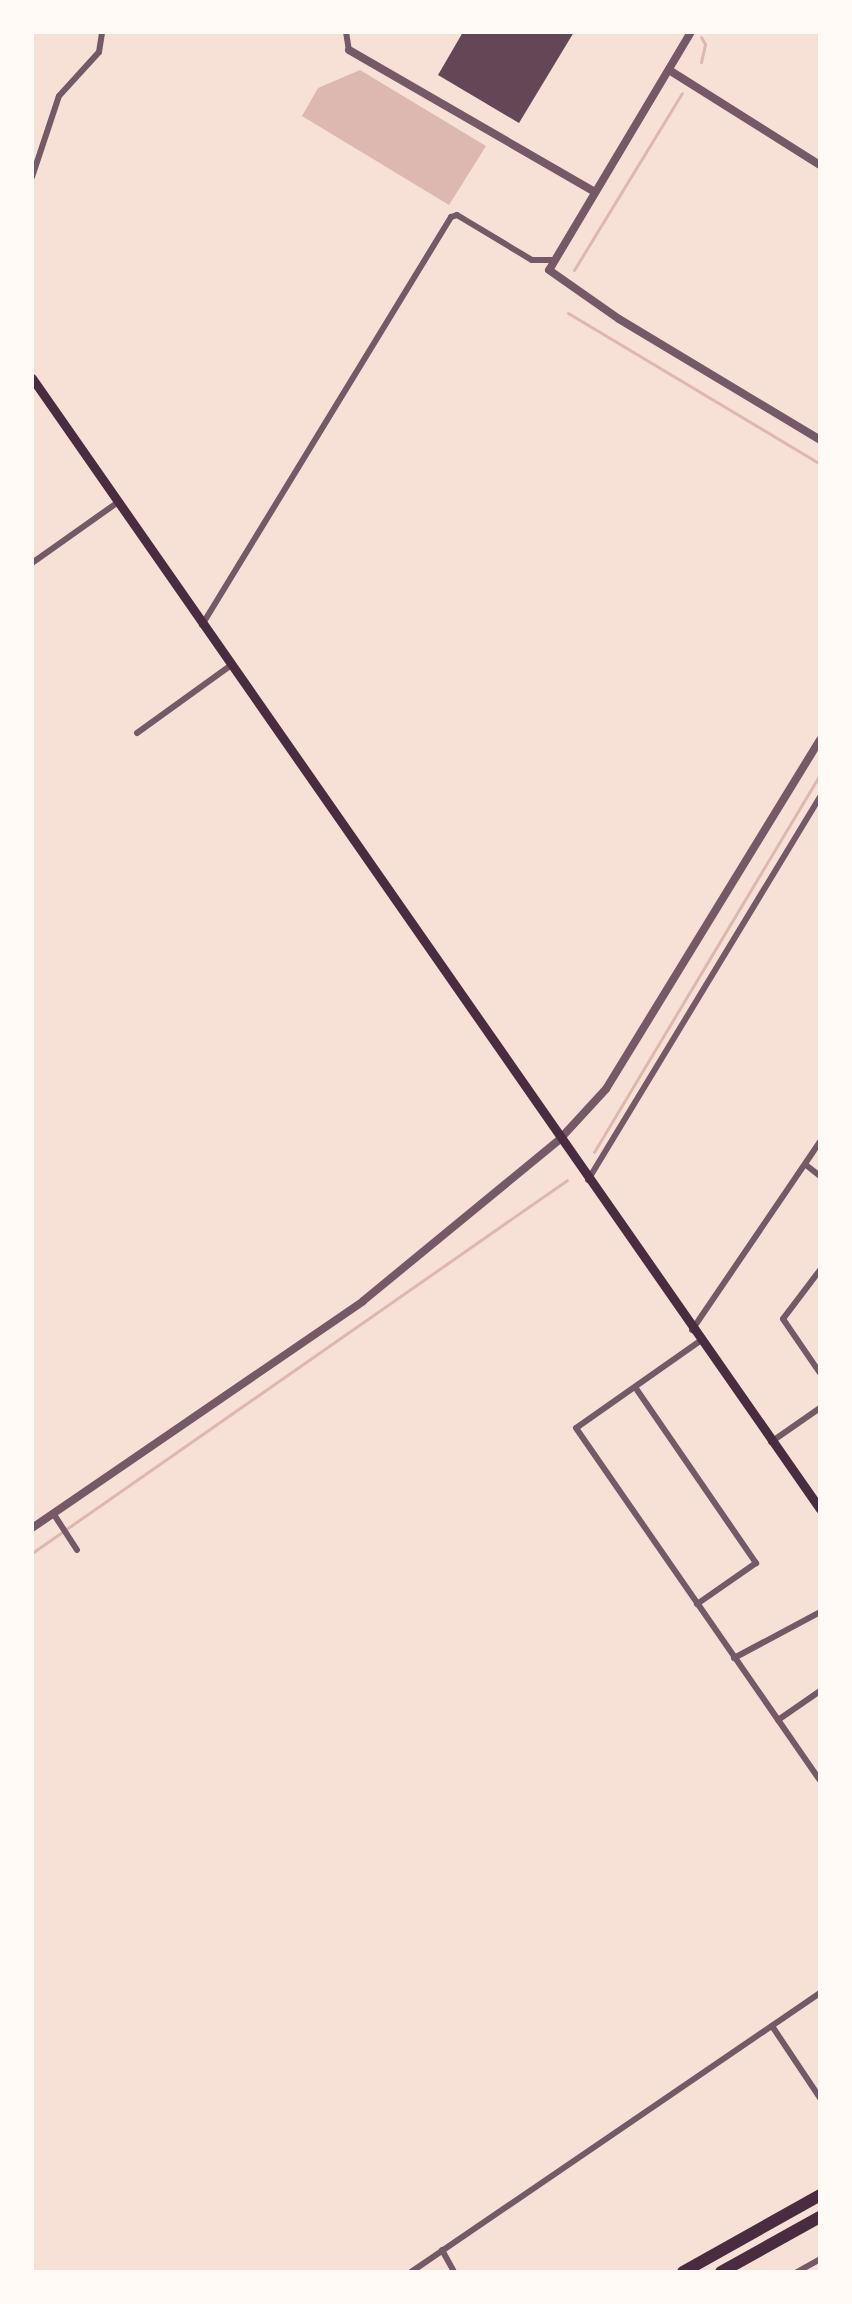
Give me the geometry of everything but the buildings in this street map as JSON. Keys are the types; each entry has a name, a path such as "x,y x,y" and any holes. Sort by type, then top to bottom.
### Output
{"highway":[{"path":"683,2272 820,2195"},
{"path":"721,2272 820,2217"}],"main road":[{"path":"32,378 692,1330 820,1509"}],"street":[{"path":"32,177 59,96 99,52 102,32"},
{"path":"346,32 349,50 595,192"},
{"path":"691,32 552,260 553,277 820,440"},
{"path":"669,70 820,165"},
{"path":"202,625 451,217 457,215 532,260 552,260"},
{"path":"32,563 118,502"},
{"path":"137,733 230,666"},
{"path":"32,1528 363,1301 560,1139 606,1089 820,740"},
{"path":"588,1180 820,797"},
{"path":"692,1330 763,1220 820,1142"},
{"path":"806,1165 820,1176"},
{"path":"820,1270 783,1319 820,1373"},
{"path":"700,1341 576,1428 820,1780"},
{"path":"635,1387 756,1563 697,1604"},
{"path":"771,1442 820,1408"},
{"path":"53,1513 77,1550"},
{"path":"734,1658 820,1612"},
{"path":"778,1720 820,1691"},
{"path":"411,2272 640,2121 820,1993"},
{"path":"772,2026 820,2098"},
{"path":"442,2250 454,2272"},
{"path":"797,2272 820,2259"}],"shaded area":[{"path":"360,70 486,146 449,205 302,116 318,88"}],"waterway":[{"path":"701,37 705,44 701,62"},
{"path":"574,270 682,93"},
{"path":"568,313 820,464"},
{"path":"594,1152 820,774"},
{"path":"32,1553 567,1180"}]}
